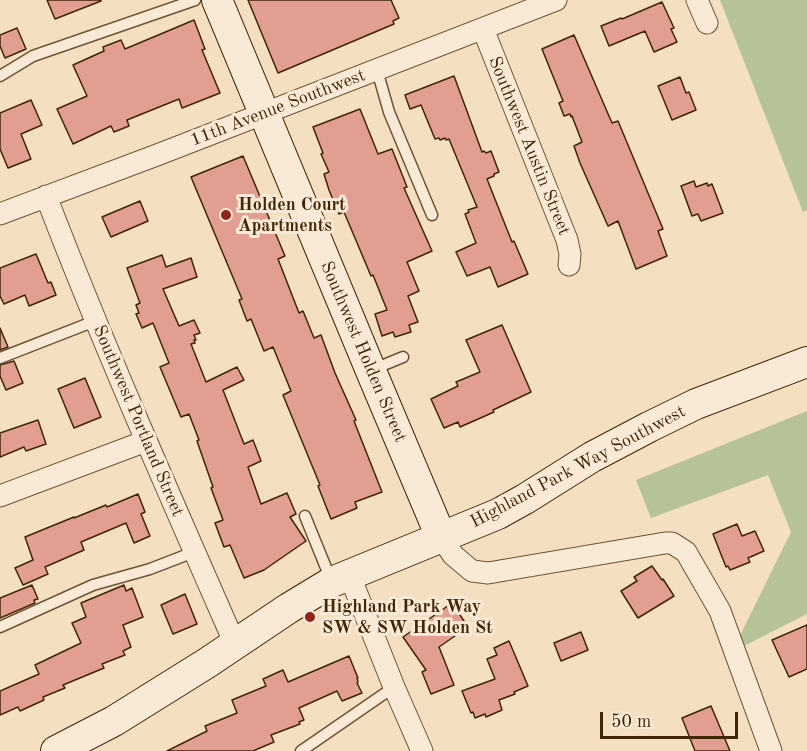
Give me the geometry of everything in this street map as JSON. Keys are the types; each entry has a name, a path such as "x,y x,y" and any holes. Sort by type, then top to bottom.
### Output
{"street":[{"name":"Southwest Holden Street","path":"217,0 441,537"},
{"name":"11th Avenue Southwest","path":"0,214 556,0"},
{"path":"697,0 707,24"},
{"name":"Southwest Austin Street","path":"483,29 567,240 570,254 569,265"},
{"name":"Southwest Portland Street","path":"46,196 95,321 235,644"},
{"name":"Highland Park Way Southwest","path":"56,751 114,721 288,608 341,578 498,514 592,457 696,404 807,362"},
{"path":"0,496 146,441"},
{"path":"441,537 453,555 472,571 488,573 665,543 672,543 686,552 720,611 771,751"},
{"path":"341,578 422,751"}],"lane":[{"path":"0,76 33,56 195,0"},
{"path":"376,70 389,112 432,215"},
{"path":"0,358 95,321"},
{"path":"370,371 404,357"},
{"path":"305,516 341,578"},
{"path":"0,627 93,585 150,569 194,552"},
{"path":"300,751 394,687"}],"green space":[{"path":"720,0 807,0 807,210 803,212"},
{"path":"807,411 807,614 732,652 791,532 768,475 651,518 636,480"}],"building":[{"path":"47,0 101,0 101,1 55,19"},
{"path":"248,0 391,0 399,18 393,21 394,24 278,73"},
{"path":"662,2 674,28 671,29 677,42 654,52 645,31 609,46 601,26"},
{"path":"194,20 205,49 202,50 220,93 182,108 179,99 127,120 129,126 114,132 111,126 73,144 57,109 87,96 73,65 104,51 103,47 121,40 125,49"},
{"path":"17,28 26,49 5,58 0,46 0,35"},
{"path":"574,35 612,123 618,121 663,229 658,231 667,256 636,269 618,221 608,226 580,163 574,146 582,142 572,116 570,114 564,116 559,103 563,101 542,49"},
{"path":"454,76 482,152 491,151 499,172 487,179 512,242 514,241 528,274 498,287 490,267 467,276 456,252 476,243 465,214 469,212 468,210 477,207 449,139 435,139 421,105 410,109 405,95"},
{"path":"680,77 696,110 672,120 658,86"},
{"path":"31,100 42,125 21,134 31,159 8,168 0,149 0,113"},
{"path":"360,109 378,154 392,149 407,187 404,188 432,251 407,262 419,291 408,296 418,322 409,325 411,332 395,337 393,332 382,336 375,314 387,310 344,212 339,214 329,190 324,174 329,172 313,127"},
{"path":"243,156 285,256 278,259 299,313 303,311 314,338 321,335 356,420 354,421 382,492 355,502 357,508 331,519 318,486 320,485 283,395 291,391 273,347 264,351 251,319 247,321 239,300 242,299 191,177"},
{"path":"694,181 696,187 707,183 708,186 712,184 723,213 701,221 698,214 692,216 681,186"},
{"path":"140,201 148,221 111,237 102,217"},
{"path":"36,254 48,283 51,282 56,295 29,306 25,295 4,304 0,296 0,268"},
{"path":"162,255 166,267 191,258 197,277 163,289 179,326 194,320 200,333 194,335 195,343 191,344 206,382 237,367 244,380 223,390 244,444 253,440 261,461 248,467 261,504 287,493 296,514 290,517 306,541 264,570 244,578 230,545 224,547 215,523 223,520 211,488 213,487 197,441 199,440 189,414 181,417 160,367 169,363 153,323 142,328 136,314 139,313 136,305 140,303 127,268"},
{"path":"502,325 531,392 460,427 458,422 444,428 431,399 458,386 456,382 480,372 466,340"},
{"path":"0,328 8,347 0,350"},
{"path":"14,361 23,383 6,390 0,376 0,365"},
{"path":"85,378 101,417 74,428 58,389"},
{"path":"38,420 46,444 26,451 24,447 0,457 0,433"},
{"path":"138,494 145,512 141,514 150,536 134,543 126,523 81,542 84,550 45,567 48,574 23,585 15,568 33,560 25,537"},
{"path":"737,524 742,536 755,531 764,551 748,558 750,562 730,570 728,566 726,567 713,534"},
{"path":"652,566 674,596 638,618 621,591 637,581 634,577"},
{"path":"32,585 38,599 34,600 35,603 0,618 0,598"},
{"path":"124,585 126,591 132,588 143,617 123,625 131,647 123,651 125,655 102,664 104,668 63,685 65,688 43,697 44,700 20,711 18,707 0,715 0,691 39,674 35,665 81,643 72,623 86,617 81,603"},
{"path":"185,594 197,624 173,634 161,605"},
{"path":"452,603 468,627 439,647 454,685 431,694 422,672 426,670 403,637"},
{"path":"807,625 807,669 789,677 772,640"},
{"path":"581,632 588,650 561,661 554,643"},
{"path":"509,641 528,686 499,700 502,710 486,717 485,714 475,718 462,691 495,679 487,659 497,655 494,648"},
{"path":"349,656 362,693 342,701 337,691 299,708 304,720 299,722 300,724 271,735 274,742 253,751 167,751 207,731 205,726 237,713 232,700 266,686 263,679 283,670 288,682"},
{"path":"711,706 730,751 695,751 682,718"}],"place":[{"name":"Holden Court Apartments","path":"226,215"},
{"name":"Highland Park Way SW & SW Holden St","path":"310,617"}]}
